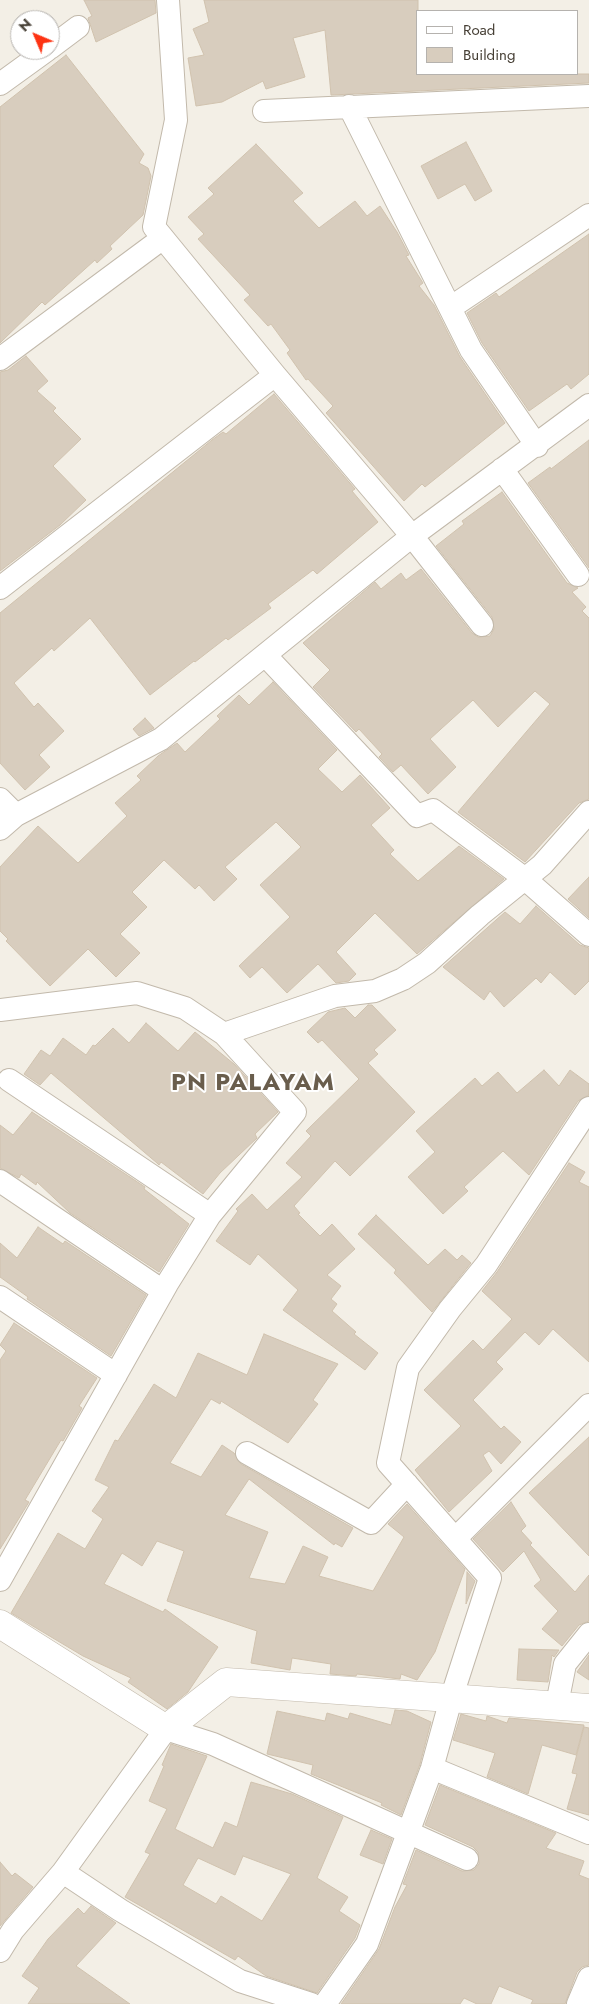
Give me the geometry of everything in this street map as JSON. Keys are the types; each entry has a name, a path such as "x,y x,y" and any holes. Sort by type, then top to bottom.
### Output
{"street":[{"path":"168,0 176,120 154,227 275,375 412,536 482,625"},
{"path":"60,40 78,27"},
{"path":"0,84 33,60"},
{"path":"264,111 589,96"},
{"path":"348,106 471,350 537,446"},
{"path":"450,308 589,215"},
{"path":"0,359 163,238"},
{"path":"0,588 275,375"},
{"path":"5,814 161,739 412,536 502,469 537,446 589,405"},
{"path":"502,469 578,575"},
{"path":"265,655 417,816 433,810 524,878 589,934"},
{"path":"224,1034 335,996 375,991 403,979 427,963 480,915 542,865 589,812"},
{"path":"0,1580 164,1291 210,1215 295,1112 224,1034 185,1008 137,993 4,1013"},
{"path":"9,1080 210,1215"},
{"path":"325,2004 367,1944 432,1768 451,1699 490,1578 388,1463 408,1368 450,1309 486,1265 587,1115"},
{"path":"0,1181 164,1291"},
{"path":"0,1297 116,1375"},
{"path":"456,1538 589,1405"},
{"path":"247,1453 371,1523 407,1484"},
{"path":"0,1624 166,1729 213,1744 467,1859"},
{"path":"557,1704 566,1664 589,1634"},
{"path":"0,1951 7,1925 63,1872 166,1729 226,1682 451,1699 557,1704 589,1708"},
{"path":"432,1768 589,1833"},
{"path":"63,1872 120,1910 240,1981 311,2004"},
{"path":"578,2004 589,1978"}],"building":[{"path":"84,0 155,0 156,13 96,42 88,18 92,16"},
{"path":"204,0 418,0 418,10 416,10 416,75 589,74 589,83 331,95 325,30 293,38 305,77 266,89 263,81 222,102 196,106 188,58 204,55 193,29 209,22"},
{"path":"66,55 144,154 139,163 148,168 151,176 143,215 110,246 112,249 97,263 95,260 45,305 42,302 0,343 0,107"},
{"path":"466,142 492,191 475,201 465,184 438,199 421,166"},
{"path":"256,144 303,193 293,201 319,228 355,201 367,216 380,206 397,232 409,255 406,256 423,283 419,286 434,305 460,357 505,423 425,487 422,484 404,501 326,413 333,406 308,379 306,380 287,353 290,350 271,324 268,326 244,300 250,295 198,239 204,234 188,217 214,194 208,188"},
{"path":"589,234 589,374 571,389 567,384 529,411 482,343 467,313 496,293 499,297"},
{"path":"26,356 48,381 37,391 56,408 53,411 81,439 53,466 86,500 60,525 0,571 0,372 8,370"},
{"path":"274,394 355,489 352,491 378,522 317,574 313,570 268,604 271,608 228,640 226,638 194,661 150,695 90,618 54,651 52,648 14,683 34,707 38,703 64,731 39,755 50,767 25,790 0,763 0,613 212,440 223,432 226,434"},
{"path":"589,440 589,568 528,483 550,467 551,469"},
{"path":"502,492 567,583 578,588 572,592 586,607 582,611 589,618 589,799 579,803 525,862 458,812 550,704 535,691 498,727 473,700 430,739 456,767 428,794 401,765 393,772 379,757 382,754 359,729 356,732 313,687 330,670 303,643 375,582 381,589 401,573 406,580 421,569 472,633 478,637 490,636 494,629 492,617 436,546 464,524 462,521"},
{"path":"273,682 337,750 318,769 342,792 360,775 390,808 371,825 394,850 390,854 418,881 459,846 504,879 417,954 375,913 336,952 356,974 349,981 336,983 318,964 287,993 262,967 250,978 239,966 290,917 260,885 301,847 276,822 225,867 237,879 214,901 199,885 195,889 164,860 132,892 147,907 120,934 140,953 116,977 88,949 50,986 6,941 8,939 0,931 0,867 38,826 78,863 127,816 115,803 141,780 137,776 158,756 177,743 185,752 220,719 217,716 239,695 249,705"},
{"path":"145,718 154,728 139,736 133,729"},
{"path":"589,877 589,918 568,899"},
{"path":"536,906 580,945 589,948 589,981 575,995 550,972 541,983 536,978 504,1007 490,991 484,1000 443,967 505,912 520,924"},
{"path":"368,1005 372,1005 396,1030 374,1050 378,1054 368,1063 415,1112 350,1176 335,1161 294,1206 300,1213 298,1214 320,1236 332,1224 355,1249 327,1275 341,1286 331,1299 337,1304 332,1311 356,1332 354,1334 378,1353 365,1370 283,1310 298,1290 258,1254 250,1265 216,1241 238,1211 236,1209 252,1194 267,1210 302,1177 286,1163 311,1136 306,1131 359,1079 322,1040 318,1043 307,1032 328,1012 345,1008 355,1018"},
{"path":"146,1023 178,1051 195,1032 234,1064 278,1112 255,1134 257,1138 220,1173 203,1194 161,1162 159,1165 51,1073 40,1085 24,1074 41,1050 50,1056 63,1038 86,1055 93,1045 95,1046 113,1028 129,1043"},
{"path":"544,1070 559,1086 570,1070 589,1084 589,1095 578,1101 529,1175 503,1151 464,1187 468,1191 443,1214 408,1177 435,1152 416,1131 475,1078 482,1086 498,1072 517,1093"},
{"path":"32,1112 145,1187 144,1189 189,1224 159,1272 70,1213 37,1182 36,1185 21,1174 19,1178 0,1168 0,1125 13,1135"},
{"path":"569,1163 585,1172 579,1182 589,1187 589,1362 553,1329 539,1345 525,1332 496,1362 503,1369 473,1400 501,1429 504,1426 521,1442 501,1464 489,1451 483,1455 492,1471 449,1512 415,1470 461,1426 424,1390 473,1340 483,1350 512,1319 482,1291 497,1272"},
{"path":"376,1215 428,1265 445,1249 457,1260 462,1255 471,1263 432,1312 394,1273 396,1270 358,1234"},
{"path":"38,1227 63,1244 65,1241 146,1295 111,1356 27,1299 28,1297 0,1277 0,1243 17,1258"},
{"path":"14,1323 97,1378 79,1406 82,1408 63,1441 61,1440 25,1500 29,1502 0,1549 0,1360 6,1351 0,1345"},
{"path":"264,1334 338,1364 313,1400 318,1404 288,1443 221,1401 220,1404 211,1399 170,1463 201,1477 222,1445 234,1453 241,1464 353,1528 342,1547 335,1543 334,1545 249,1479 225,1515 268,1532 249,1578 285,1584 303,1546 328,1557 319,1576 373,1591 404,1537 388,1524 407,1504 465,1569 435,1652 417,1680 401,1674 400,1679 357,1674 356,1676 330,1674 331,1664 292,1658 290,1670 251,1663 257,1631 167,1601 184,1551 157,1541 142,1566 122,1553 104,1584 163,1612 165,1609 218,1647 188,1692 167,1709 128,1682 131,1678 83,1656 11,1613 58,1533 85,1549 103,1519 92,1511 109,1487 95,1480 115,1440 118,1441 154,1384 176,1398 198,1353 247,1375"},
{"path":"589,1437 589,1556 529,1493"},
{"path":"511,1502 526,1526 521,1531 532,1543 530,1545 575,1592 589,1575 589,1621 579,1625 562,1646 542,1629 558,1611 534,1586 541,1580 524,1551 503,1572 473,1539"},
{"path":"467,1572 475,1581 466,1604"},
{"path":"519,1649 559,1650 554,1657 552,1655 548,1682 517,1680"},
{"path":"589,1655 589,1680 577,1672"},
{"path":"395,1710 407,1711 431,1722 420,1764 401,1815 381,1805 382,1803 311,1774 313,1765 267,1754 277,1711 325,1721 327,1713 348,1719 350,1713 391,1725"},
{"path":"461,1714 486,1721 487,1716 507,1723 509,1718 584,1725 576,1755 542,1745 528,1794 487,1777 495,1753 453,1740"},
{"path":"584,1727 589,1728 589,1815 567,1809 577,1774 572,1773"},
{"path":"171,1744 207,1756 175,1829 213,1848 225,1822 237,1827 251,1782 292,1794 343,1817 317,1878 348,1897 339,1911 360,1925 355,1938 317,1993 266,1976 238,1956 235,1960 125,1897 150,1854 145,1852 167,1809 149,1801 164,1766 162,1765","holes":["243,1856 291,1874 262,1921 221,1896 216,1904 183,1885 198,1858 235,1875"]},
{"path":"440,1785 556,1833 546,1848 584,1861 579,1875 589,1879 589,1965 582,1967 577,1972 565,2004 531,2004 533,2000 499,1986 491,2004 477,2004 464,1998 460,2004 341,2004 379,1949 395,1907 407,1885 403,1884 416,1850 462,1871 474,1870 479,1864 478,1852 473,1847 425,1825"},
{"path":"371,1830 392,1839 383,1864 360,1855"},
{"path":"0,1862 12,1876 15,1873 33,1887 0,1926"},
{"path":"91,1906 116,1923 76,1966 130,2004 28,2004 39,1988 22,1976 48,1939 78,1908 84,1914"}],"district":[{"name":"PN PALAYAM","path":"253,1084"}]}
